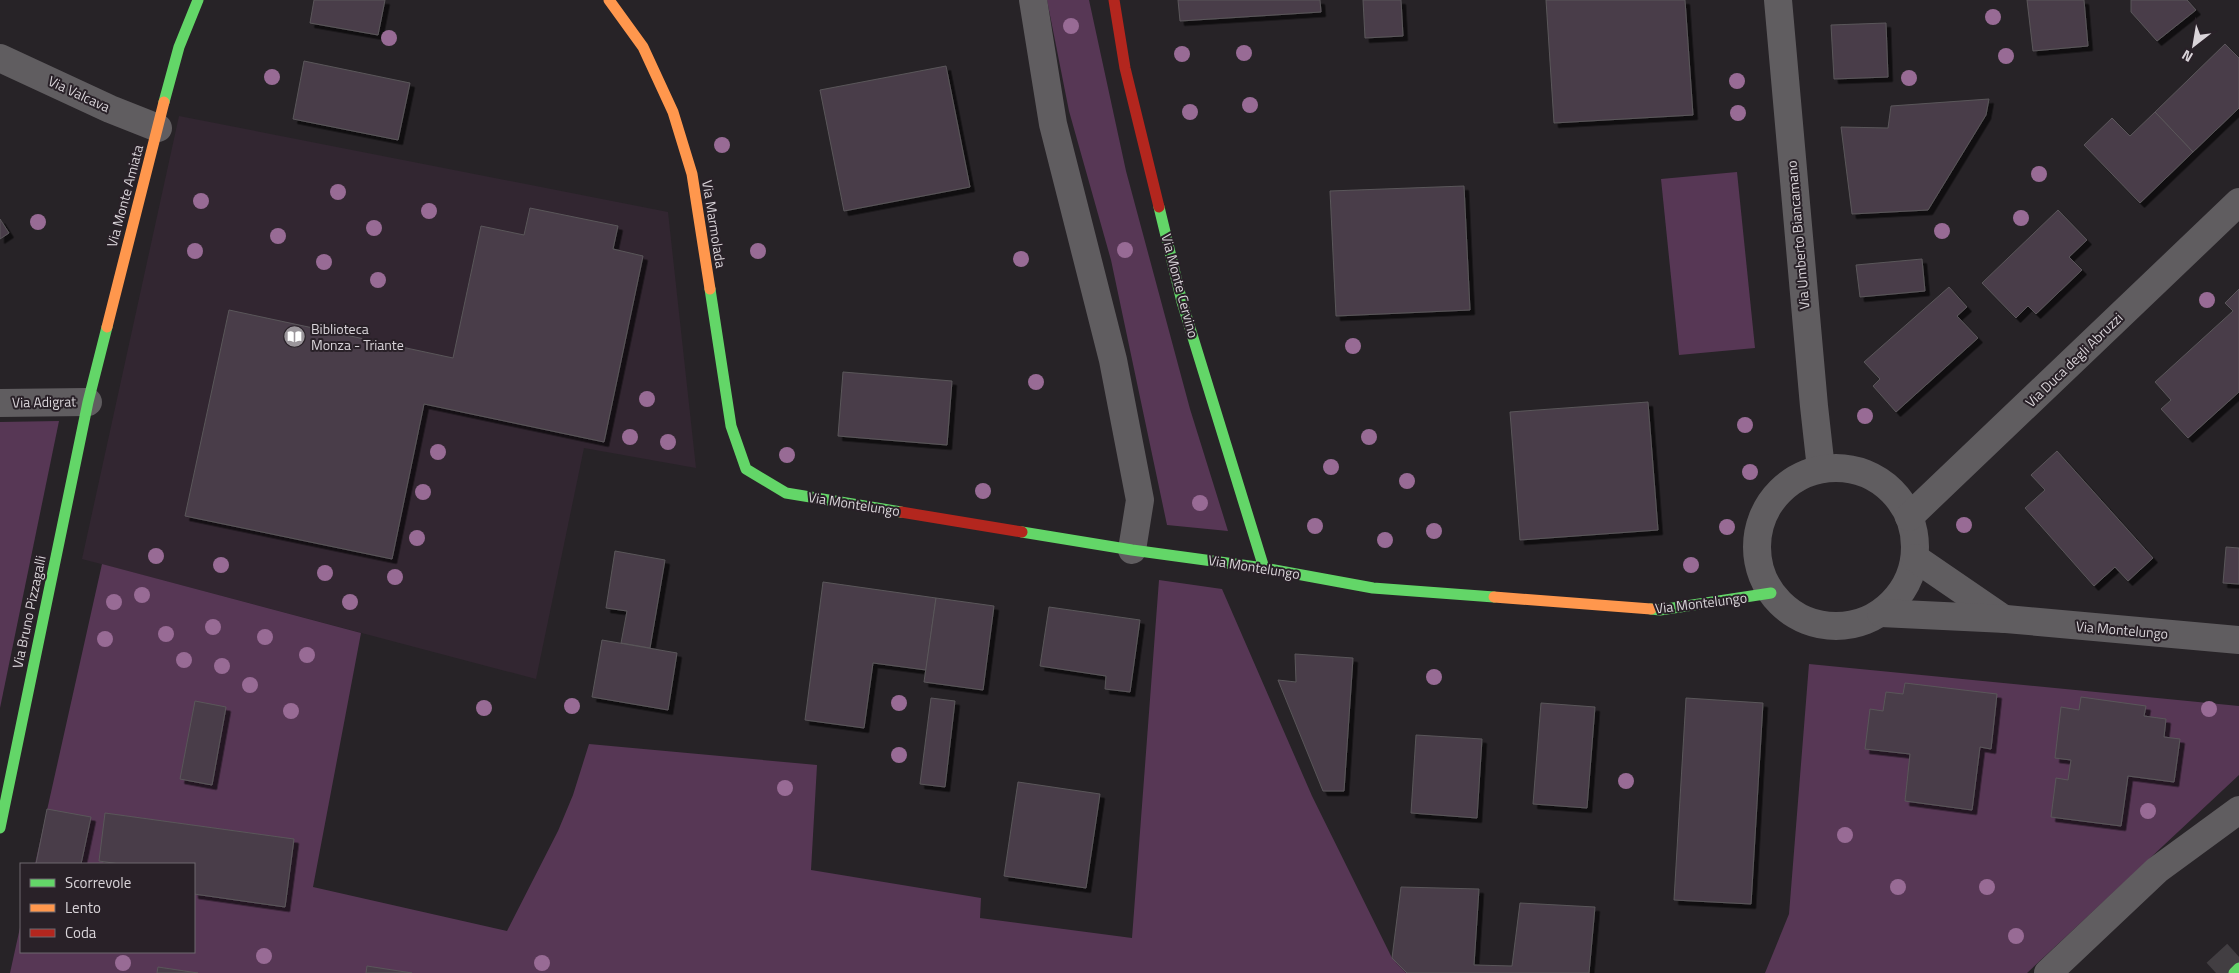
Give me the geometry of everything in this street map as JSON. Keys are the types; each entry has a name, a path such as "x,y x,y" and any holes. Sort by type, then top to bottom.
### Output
{"street":[{"name":"Via Monte Amiata","path":"88,402 167,87 198,0"},
{"name":"Via Marmolada","path":"609,0 644,46 673,112 692,174 731,426 746,469"},
{"path":"1033,0 1054,124 1113,360 1140,500 1132,550"},
{"name":"Via Monte Cervino","path":"1114,0 1125,68 1182,302 1264,568"},
{"name":"Via Umberto Biancamano","path":"1778,0 1821,469"},
{"name":"Via Valcava","path":"0,58 110,109 158,128"},
{"name":"Via Duca degli Abruzzi","path":"1909,517 2239,202"},
{"name":"Via Adigrat","path":"0,403 88,402"},
{"name":"Via Bruno Pizzagalli","path":"0,828 88,402"},
{"name":"Via Montelungo","path":"746,469 786,493 1132,550 1264,568 1372,588 1660,610 1771,593"},
{"name":"Via Montelungo","path":"1821,469 1849,469 1880,481 1894,494 1909,517 1914,531 1915,558 1906,585 1881,613 1856,624 1826,626 1800,618 1771,593 1759,566 1757,539 1761,521 1774,496 1796,479 1821,469"},
{"name":"Via Montelungo","path":"1915,558 2006,619"},
{"name":"Via Montelungo","path":"1881,613 2006,619 2239,640"},
{"path":"2048,973 2157,870 2239,810"},
{"path":"2234,973 2239,968"}],"shaded area":[{"path":"1047,0 1089,0 1126,171 1190,409 1228,531 1167,525 1111,260 1069,111"},
{"path":"179,116 668,212 696,468 584,448 536,679 82,559"},
{"path":"1737,172 1755,348 1679,355 1661,179"},
{"path":"59,421 0,708 0,422"},
{"path":"102,564 361,633 313,887 507,931 558,831 573,795 589,744 817,765 811,870 981,898 980,918 1132,938 1159,580 1222,589 1312,796 1392,958 1407,973 10,973 20,928 20,953 195,953 195,863 35,863"},
{"path":"1809,664 2239,706 2239,775 2027,973 1765,973 1789,914"}],"building":[{"path":"314,0 385,0 378,35 310,23"},
{"path":"1178,0 1320,0 1321,12 1180,21"},
{"path":"1363,0 1401,0 1403,36 1365,38"},
{"path":"1546,0 1685,0 1693,115 1554,123"},
{"path":"2027,0 2084,0 2088,46 2033,51"},
{"path":"2131,0 2187,0 2196,10 2157,41 2131,12"},
{"path":"1886,23 1888,77 1834,79 1831,25"},
{"path":"2225,44 2239,58 2239,108 2193,152 2155,112"},
{"path":"304,61 410,83 398,140 293,119"},
{"path":"946,66 970,187 844,211 820,90"},
{"path":"1989,99 1986,115 1928,210 1852,214 1841,127 1888,128 1891,106"},
{"path":"2155,112 2193,152 2140,203 2084,145 2112,118 2130,136"},
{"path":"1464,186 1470,310 1336,316 1330,191"},
{"path":"530,208 618,226 613,249 643,256 604,442 424,404 392,559 185,516 229,310 453,358 481,226 524,235"},
{"path":"2058,210 2087,240 2069,257 2082,270 2036,314 2028,306 2016,318 1982,283"},
{"path":"0,219 9,233 0,239"},
{"path":"1922,259 1925,291 1860,297 1856,265"},
{"path":"1949,287 1967,307 1957,316 1978,338 1896,412 1873,386 1880,379 1864,362"},
{"path":"2239,289 2239,392 2188,438 2161,409 2171,400 2155,382 2233,311 2225,303"},
{"path":"843,372 952,381 947,445 838,436"},
{"path":"1648,402 1658,530 1520,540 1510,412"},
{"path":"2057,451 2153,558 2128,581 2115,567 2094,586 2025,508 2045,490 2031,475"},
{"path":"2226,547 2239,548 2239,584 2223,583"},
{"path":"615,551 665,560 650,648 621,643 627,611 606,608"},
{"path":"823,582 936,598 926,670 873,663 864,728 805,720"},
{"path":"936,598 994,606 983,690 924,682"},
{"path":"1049,607 1140,620 1130,692 1105,689 1106,676 1040,666"},
{"path":"602,640 677,653 668,710 592,697"},
{"path":"1295,654 1353,658 1344,791 1323,791 1278,680 1296,682"},
{"path":"1905,683 1997,694 1991,749 1980,747 1972,810 1905,801 1910,754 1865,749 1870,709 1883,711 1886,692 1903,694"},
{"path":"2081,697 2146,706 2144,716 2166,719 2164,737 2180,739 2174,782 2128,776 2121,826 2051,817 2056,778 2068,780 2071,760 2055,758 2061,707 2079,710"},
{"path":"931,698 955,701 945,787 920,784"},
{"path":"1686,698 1763,703 1751,904 1674,900"},
{"path":"195,701 226,707 212,785 180,779"},
{"path":"1541,703 1595,707 1587,808 1533,804"},
{"path":"1416,735 1482,739 1477,818 1411,813"},
{"path":"1018,782 1100,794 1086,888 1004,876"},
{"path":"47,809 91,817 81,863 36,863"},
{"path":"105,813 294,839 285,907 195,894 195,863 113,863 99,861"},
{"path":"1401,887 1479,889 1474,965 1512,966 1520,903 1595,907 1589,973 1407,973 1392,958"},
{"path":"367,966 412,973 366,973"},
{"path":"158,967 198,973 157,973"}],"tunnel":[{"path":"2216,973 2239,952"}],"traffic: fast":[{"path":"164,102 179,47 198,0"},
{"path":"1159,207 1182,302 1264,568"},
{"path":"710,289 731,426 746,469 786,493 901,512"},
{"path":"0,828 88,402 107,327"},
{"path":"1022,532 1132,550 1264,568 1373,588 1494,597"},
{"path":"1651,609 1660,610 1771,593"},
{"path":"2234,973 2239,968"}],"traffic: slow":[{"path":"609,0 643,47 673,112 692,174 710,289"},
{"path":"107,327 164,102"},
{"path":"1494,597 1651,609"}],"traffic: jam":[{"path":"1114,0 1125,68 1159,207"},
{"path":"901,512 1022,532"}],"place":[{"name":"Biblioteca Monza - Triante","path":"295,337"}]}
